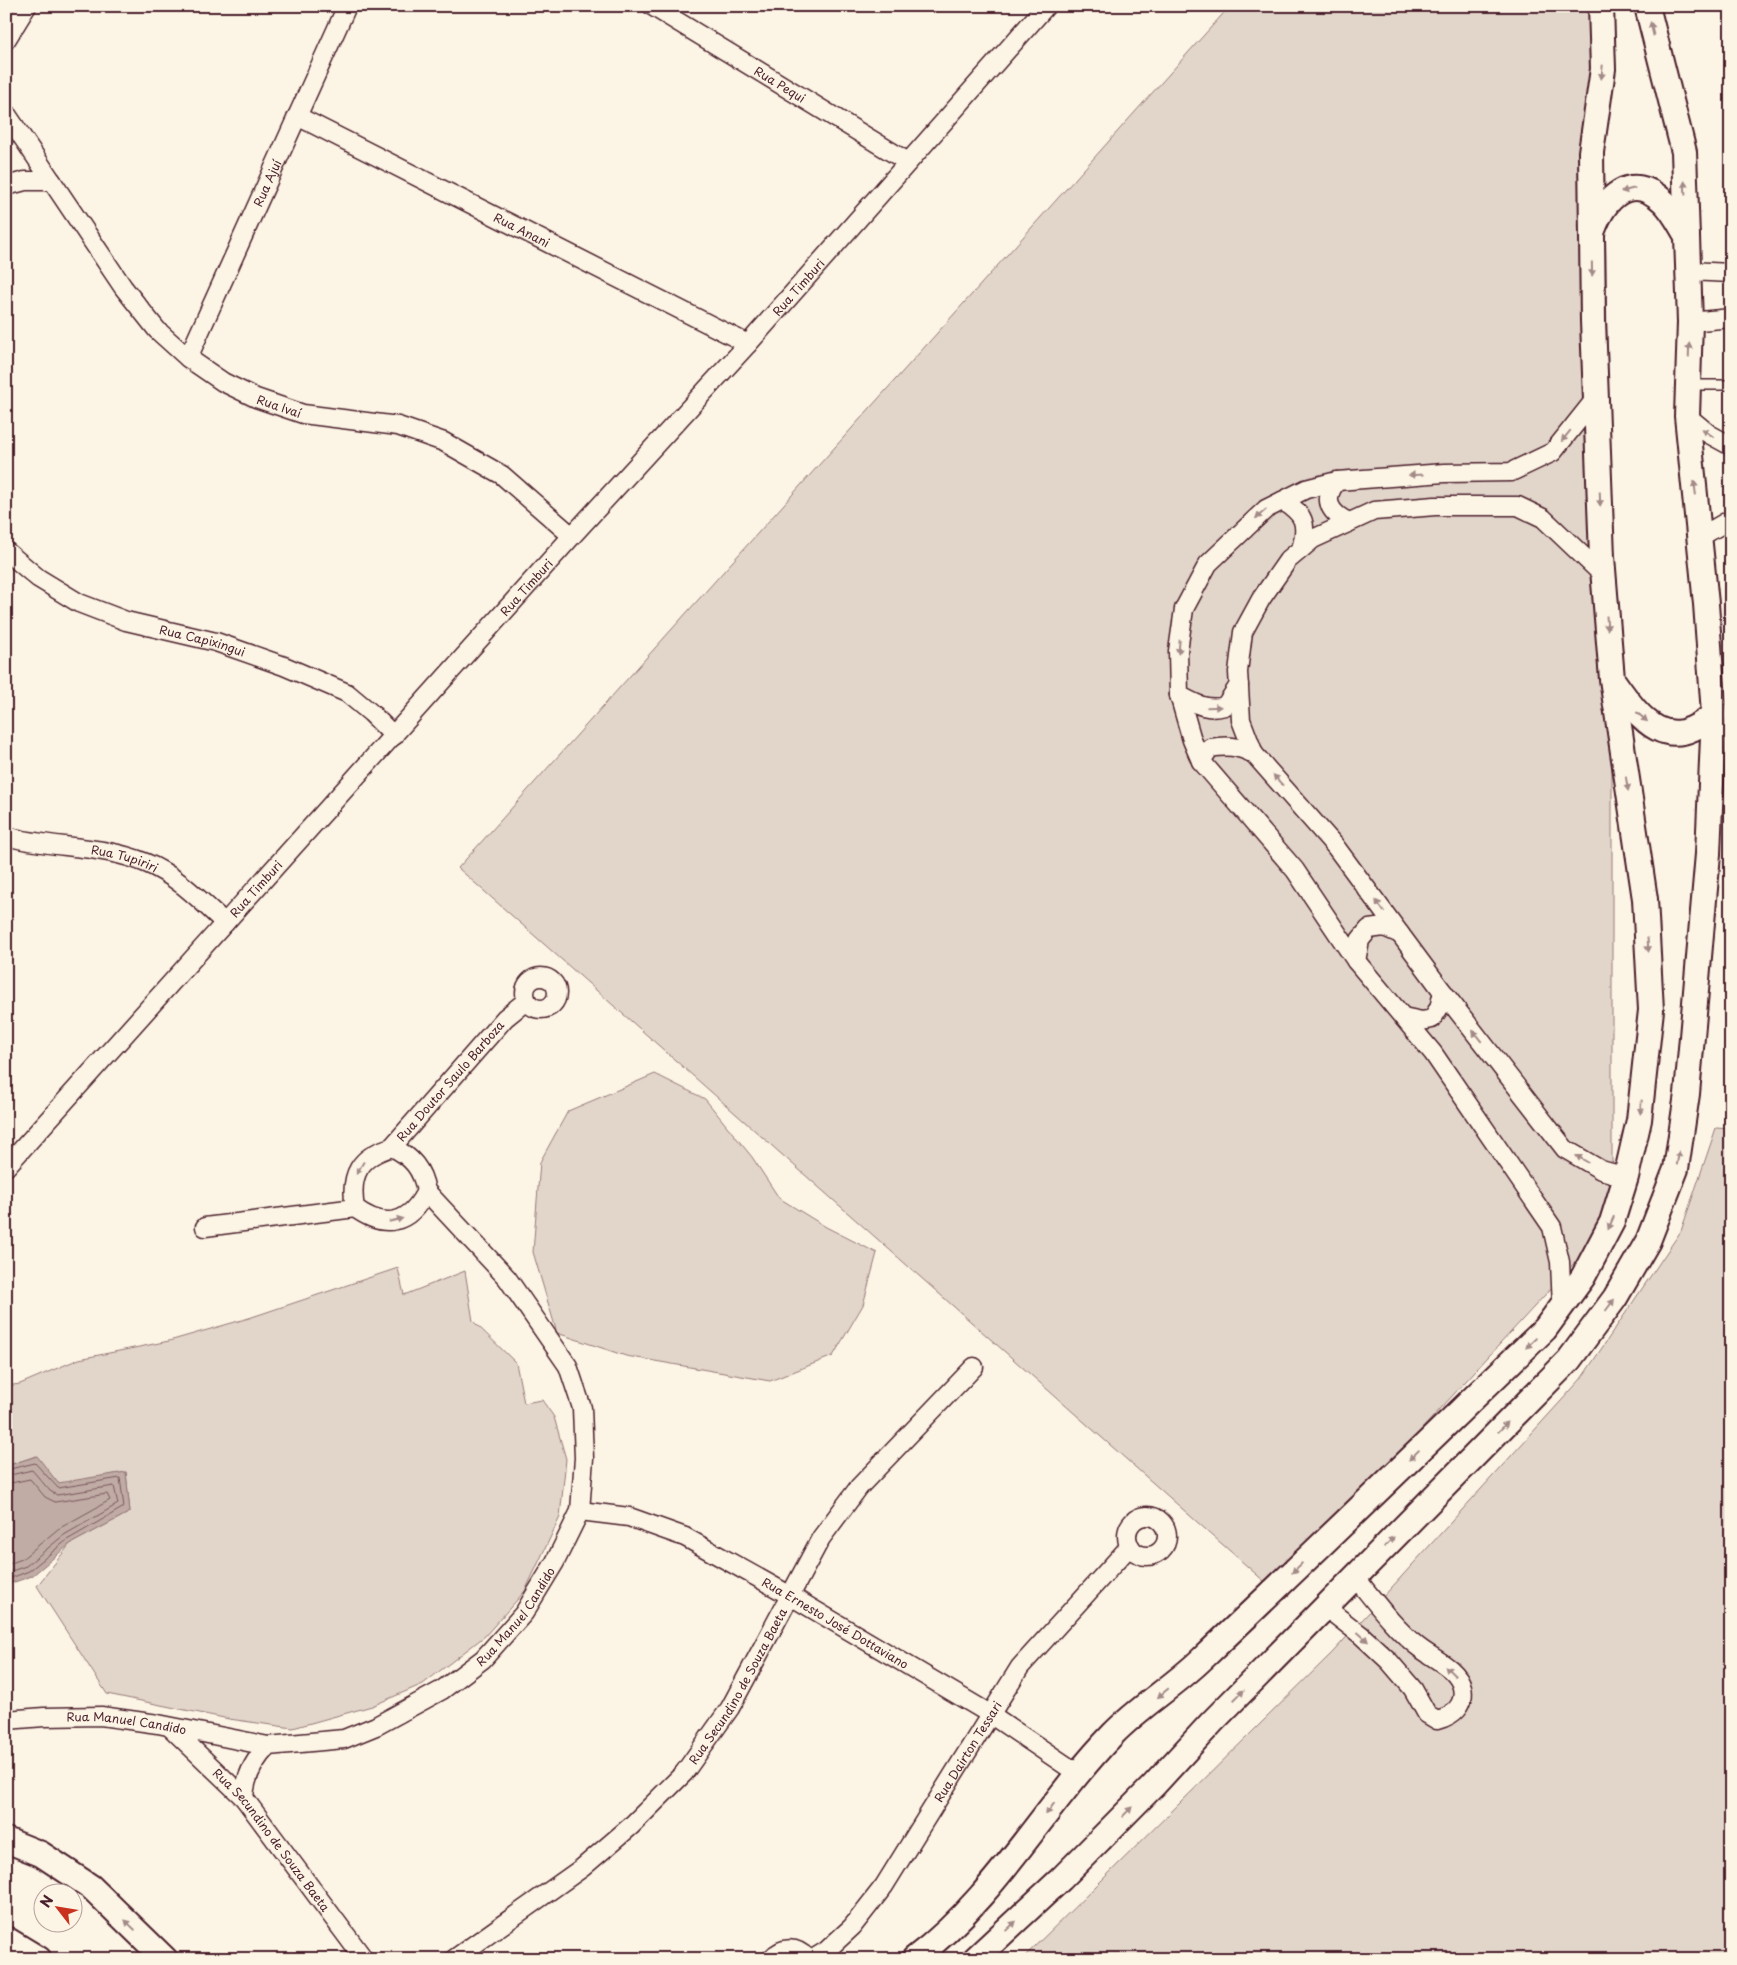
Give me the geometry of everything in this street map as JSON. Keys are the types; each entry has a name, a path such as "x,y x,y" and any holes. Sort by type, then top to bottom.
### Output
{"main road":[{"path":"914,1959 962,1916 1009,1865 1077,1773 1115,1732 1200,1662 1545,1329 1583,1277 1612,1222 1626,1177 1639,1120 1651,1010 1645,899 1612,679 1603,574 1591,235 1591,152 1603,69 1604,30 1601,6"},
{"path":"975,1959 1068,1873 1569,1360 1615,1298 1648,1241 1676,1169 1688,1094 1708,854 1714,714 1700,537 1687,416 1690,322 1684,152 1647,6"},
{"path":"1591,235 1604,206 1622,191 1639,188 1653,192 1665,203 1688,238"},
{"path":"1612,679 1632,709 1652,725 1668,733 1685,733 1700,726 1714,714"},
{"path":"6,1840 41,1854 91,1887 165,1959"},
{"path":"928,1959 946,1941 962,1916"},
{"path":"6,1939 39,1959"}],"street":[{"path":"6,40 27,6"},
{"name":"Rua Ajuí","path":"188,358 347,6"},
{"name":"Rua Pequi","path":"652,6 908,162"},
{"name":"Rua Timburi","path":"10,1158 748,344 1046,6"},
{"name":"Rua Ivaí","path":"6,113 123,287 157,330 188,358 223,382 256,398 303,414 398,426 444,442 502,475 572,536"},
{"name":"Rua Anani","path":"297,116 748,344"},
{"path":"6,186 25,181 52,181"},
{"path":"1689,271 1731,273"},
{"path":"1690,322 1731,318"},
{"path":"1562,1306 1560,1262 1552,1227 1433,1053 1356,962 1295,870 1201,761 1192,740 1179,695 1178,651 1184,609 1208,564 1266,509 1306,489 1337,480 1511,472 1553,452 1596,398"},
{"path":"1687,416 1709,434 1731,446"},
{"path":"1337,480 1329,490 1329,502 1341,518 1349,522"},
{"path":"1282,501 1299,514 1305,525 1301,549"},
{"path":"1603,574 1543,518 1518,506 1435,506 1374,511 1313,539 1283,568 1261,599 1243,632 1238,672 1241,720 1254,754 1335,846 1443,992 1565,1149 1601,1170 1626,1177"},
{"path":"1700,537 1731,519"},
{"name":"Rua Capixingui","path":"6,551 38,578 79,603 126,621 216,642 284,666 347,693 394,736"},
{"path":"1179,695 1202,707 1213,709 1225,706 1239,685"},
{"path":"1201,761 1210,748 1218,746 1240,747 1254,754"},
{"name":"Rua Tupiriri","path":"6,836 34,844 96,850 146,863 184,885 225,922"},
{"path":"1356,962 1360,940 1368,929 1384,926 1401,934"},
{"path":"1403,1017 1422,1021 1432,1019 1439,1008 1443,992"},
{"name":"Rua Doutor Saulo Barboza","path":"355,1208 352,1192 355,1175 364,1161 377,1151 392,1147 505,1018 526,1000"},
{"name":"Rua Manuel Candido","path":"6,1720 44,1716 101,1716 158,1724 268,1746 344,1739 376,1726 442,1690 483,1658 524,1613 555,1562 580,1511 584,1458 582,1408 568,1366 507,1278 426,1191 423,1176 416,1164 406,1153 392,1147"},
{"path":"205,1227 355,1208 370,1218 387,1222 404,1218 418,1206 426,1191"},
{"name":"Rua Secundino de Souza Baeta","path":"454,1959 582,1868 631,1826 684,1773 730,1708 821,1538 859,1487 974,1367"},
{"name":"Rua Ernesto José Dottaviano","path":"580,1511 630,1517 685,1537 790,1595 990,1714 1077,1773"},
{"name":"Rua Dairton Tessari","path":"813,1959 826,1951 852,1927 884,1886 928,1818 1020,1667 1130,1546"},
{"path":"1325,1608 1361,1635 1389,1661 1412,1689 1427,1714 1438,1720 1448,1717 1457,1710 1462,1699 1462,1686 1454,1674 1411,1641 1355,1577"},
{"name":"Rua Secundino de Souza Baeta","path":"171,1728 244,1798 364,1959"},
{"path":"244,1798 245,1784 250,1770 268,1746"},
{"path":"771,1959 776,1954 789,1949 796,1950 808,1959"}],"lane":[{"path":"1688,386 1731,385"}],"shaded area":[{"path":"1230,6 1596,6 1603,69 1612,679 1612,1222 1274,1590 458,868"},
{"path":"655,1074 705,1099 752,1157 779,1198 826,1227 877,1253 863,1305 833,1356 770,1381 626,1356 557,1333 533,1252 540,1162 568,1111"},
{"path":"1716,1128 1731,1129 1731,1959 1022,1959 1333,1652 1581,1379 1681,1231"},
{"path":"398,1268 404,1295 465,1271 473,1321 516,1363 524,1403 542,1400 554,1417 566,1459 560,1517 525,1591 485,1636 423,1684 372,1706 293,1728 229,1719 107,1694 37,1586 70,1544 130,1512 126,1472 58,1484 36,1456 6,1466 6,1386 20,1384 79,1359 169,1341 249,1318"}],"water":[{"path":"37,1456 58,1483 126,1472 130,1512 70,1544 32,1576 6,1585 6,1466"}]}
